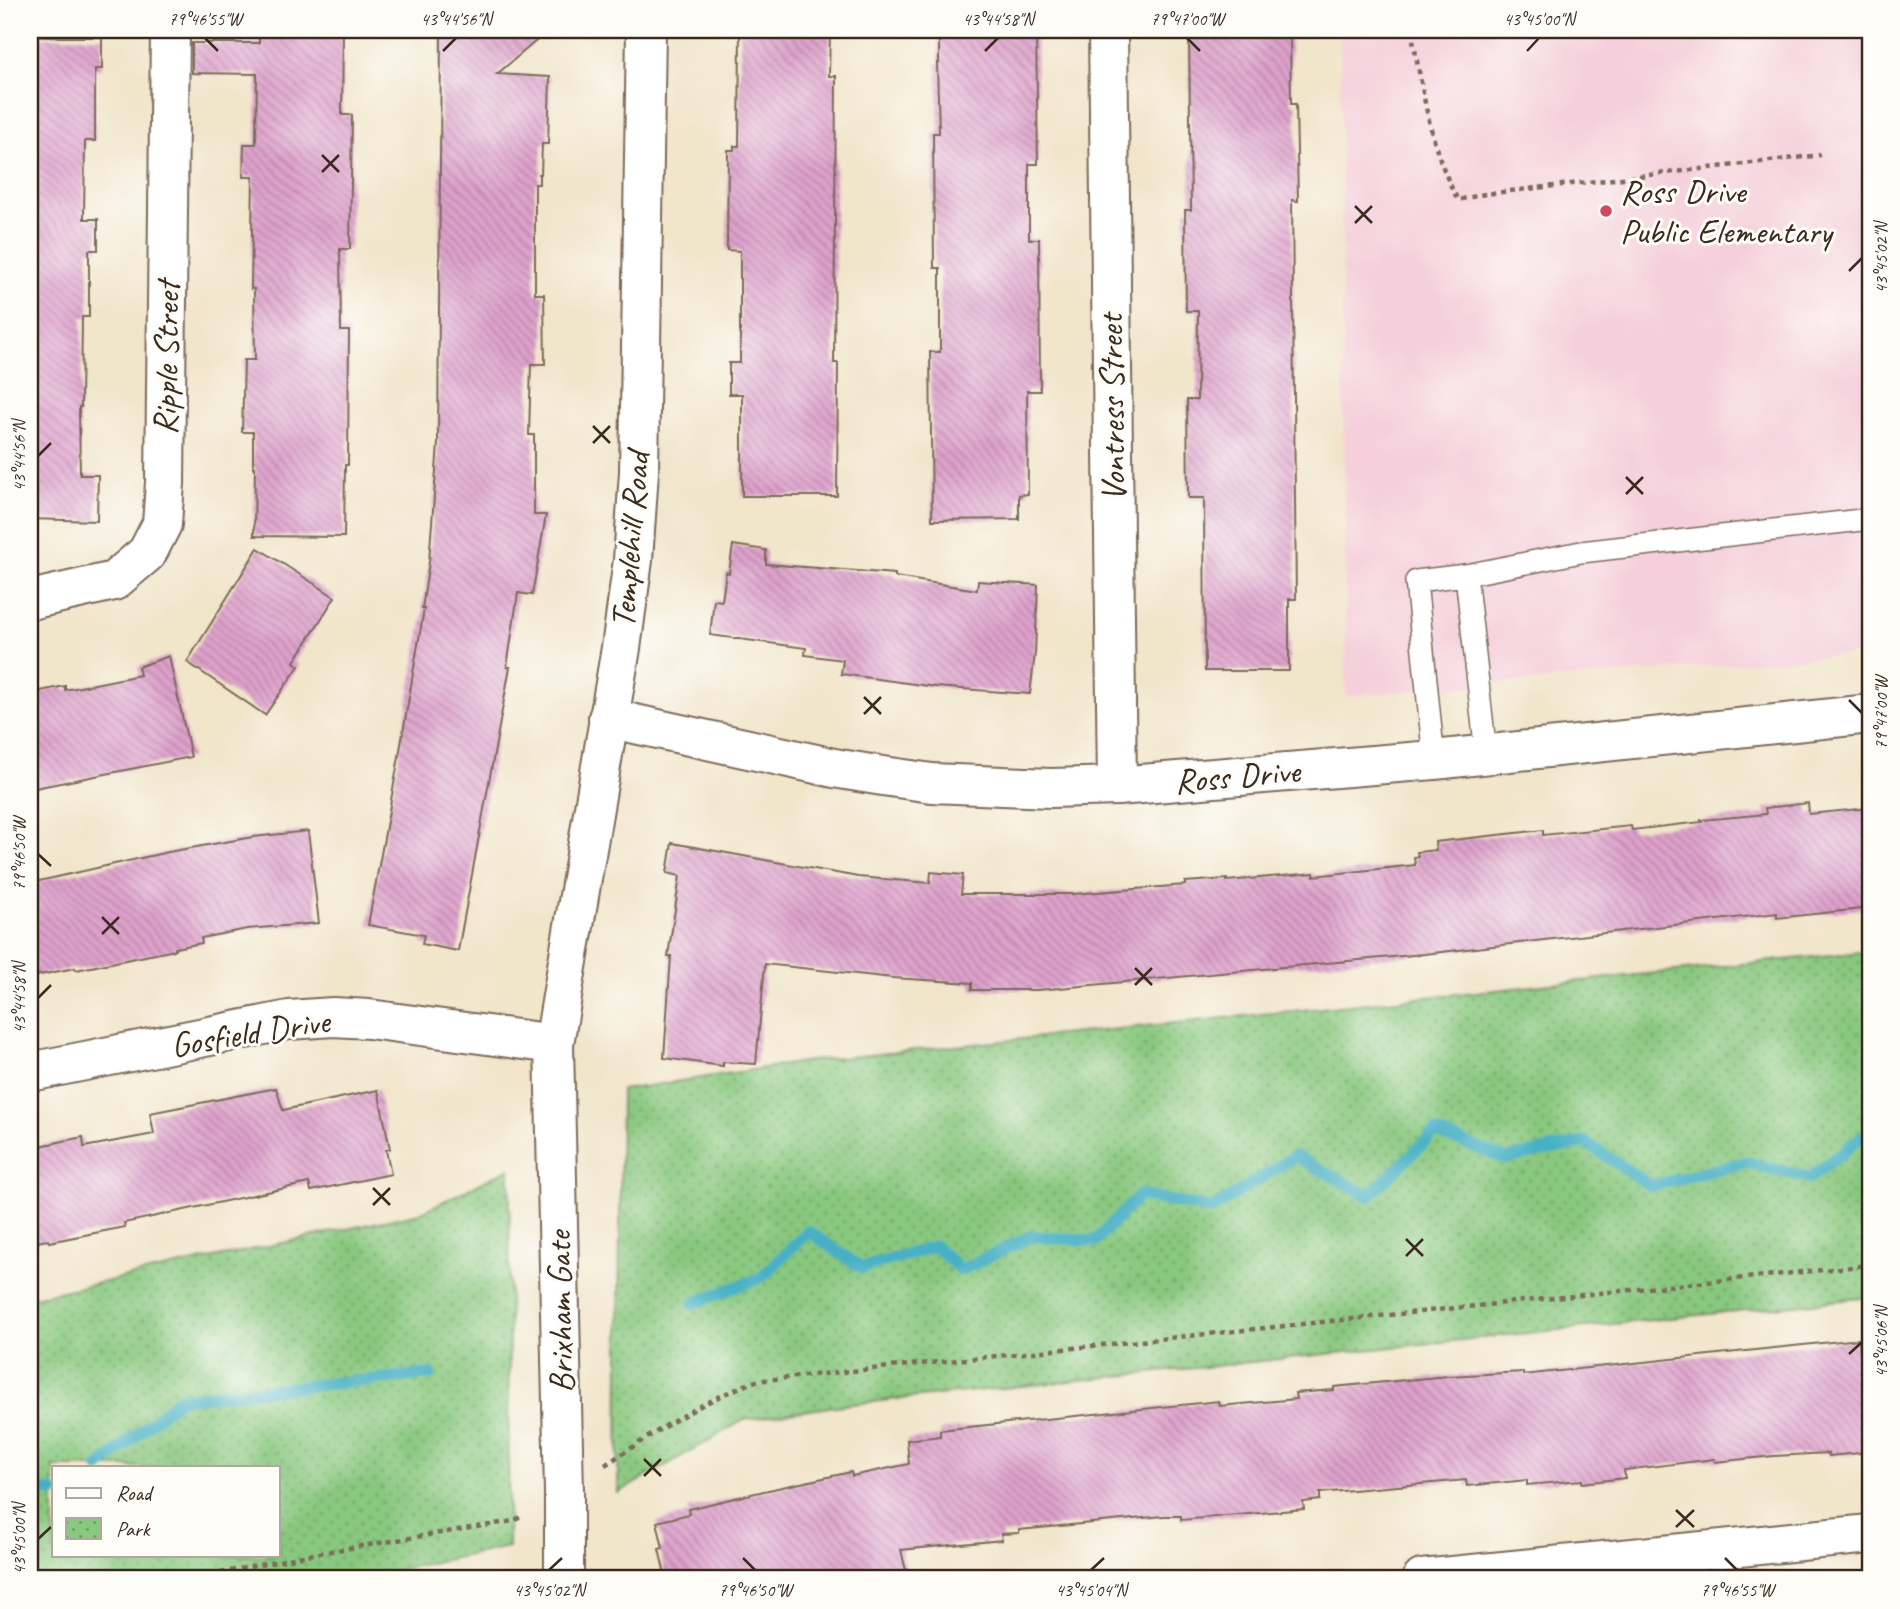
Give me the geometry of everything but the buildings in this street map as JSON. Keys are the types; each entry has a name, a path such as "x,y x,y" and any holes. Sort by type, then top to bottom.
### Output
{"street":[{"name":"Ripple Street","path":"30,600 114,581 147,553 162,524 165,483 170,30"},
{"name":"Templehill Road","path":"554,1044 621,648 637,517 646,30"},
{"name":"Vontress Street","path":"1108,30 1117,786"},
{"name":"Ross Drive","path":"608,718 834,768 920,781 1000,786 1117,786 1434,760 1870,714"},
{"name":"Gosfield Drive","path":"30,1072 289,1020 333,1017 369,1019 554,1044"},
{"name":"Brixham Gate","path":"554,1044 564,1579"},
{"path":"1422,1579 1546,1572 1870,1534"}],"lane":[{"path":"1434,760 1416,581 1466,575 1581,552 1870,519"},
{"path":"1466,575 1486,754"}],"path":[{"path":"1411,30 1434,142 1443,171 1458,200 1485,194 1821,155"},
{"path":"191,1579 313,1554 513,1521 564,1492 691,1410 724,1392 756,1381 1870,1265"}],"shaded area":[{"name":"Ross Drive Public Elementary","path":"1340,30 1870,30 1870,653 1346,696"}],"green space":[{"path":"1870,951 1870,1297 843,1405 744,1420 618,1493 621,1090 810,1061"},
{"path":"510,1168 508,1547 353,1579 30,1579 30,1298 420,1213"}],"waterway":[{"path":"694,1303 762,1277 808,1231 862,1268 935,1246 961,1270 1031,1236 1095,1241 1140,1195 1212,1209 1295,1156 1369,1196 1435,1132 1506,1159 1585,1142 1651,1186 1746,1162 1810,1178 1864,1135 1870,1136"},
{"path":"100,1466 180,1398 431,1374"},
{"path":"30,1489 52,1492"}],"place":[{"name":"Ross Drive Public Elementary","path":"1606,211"}]}
